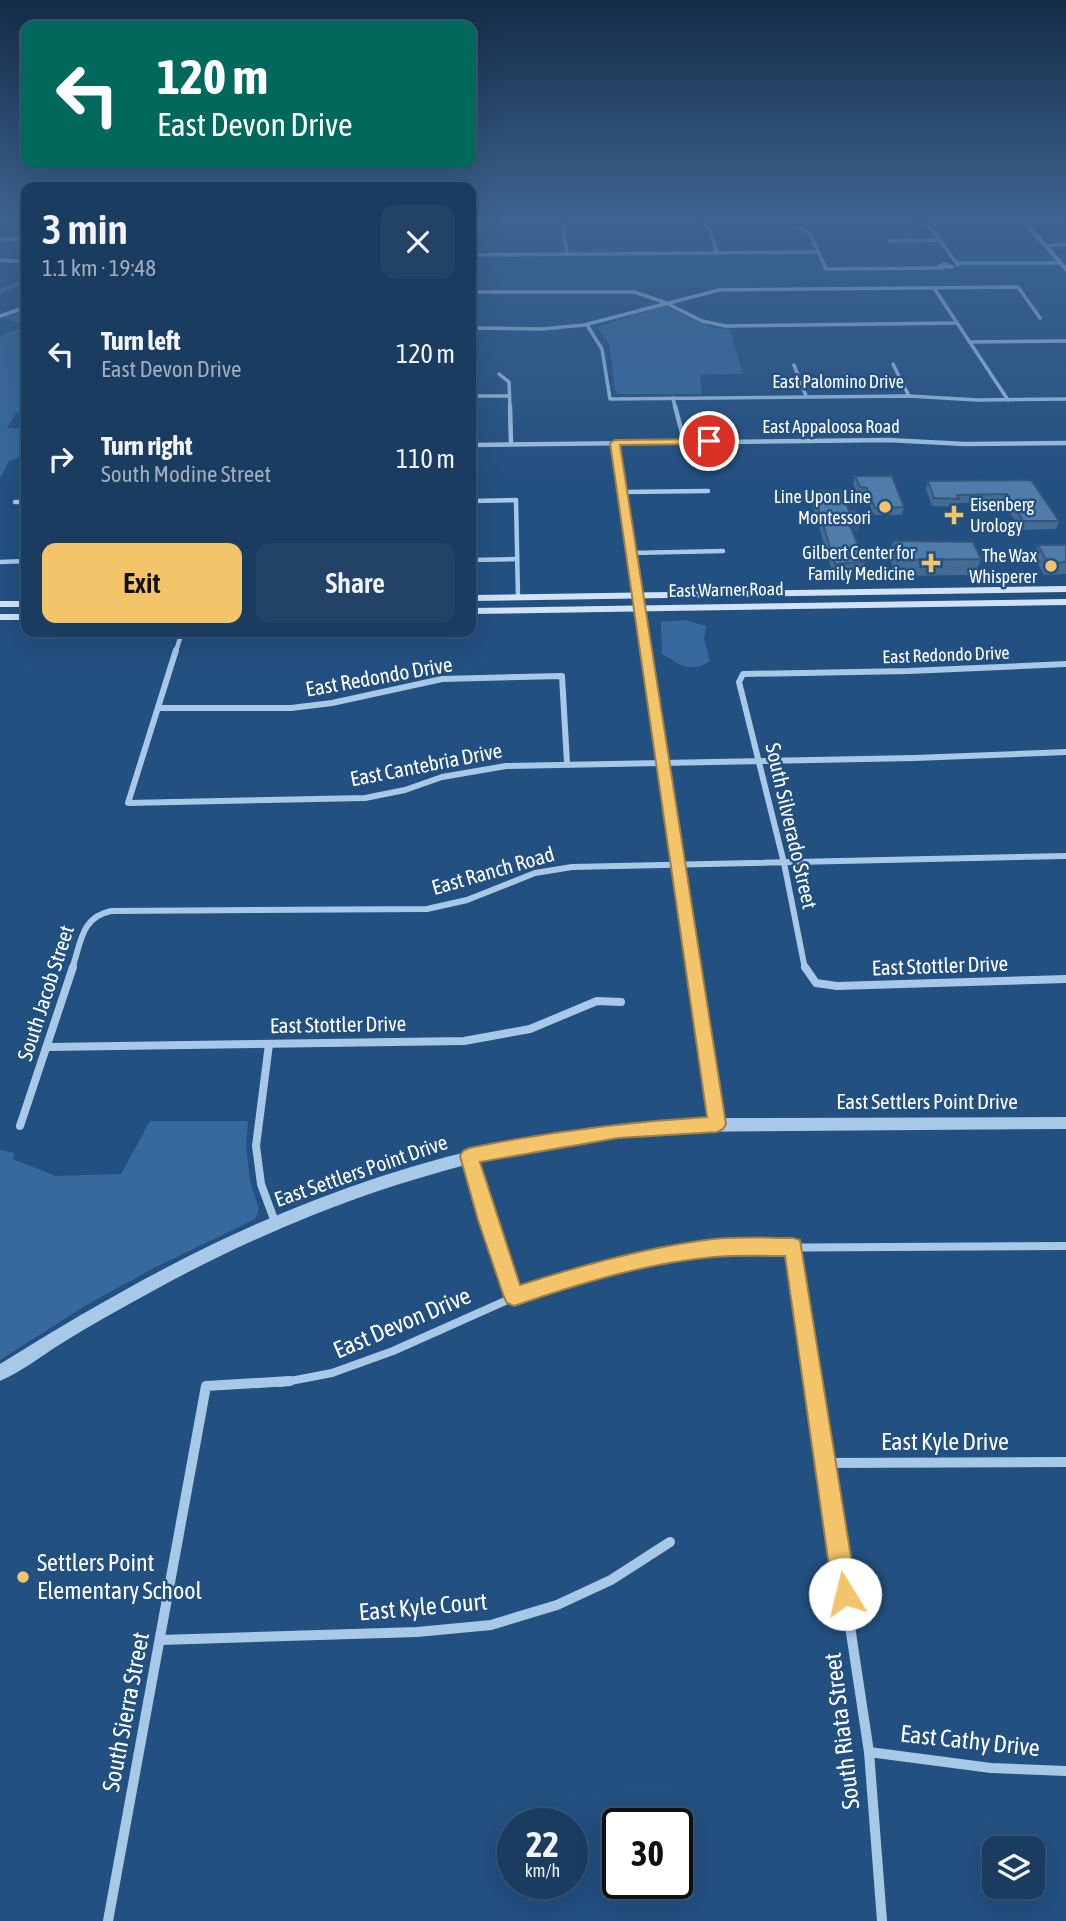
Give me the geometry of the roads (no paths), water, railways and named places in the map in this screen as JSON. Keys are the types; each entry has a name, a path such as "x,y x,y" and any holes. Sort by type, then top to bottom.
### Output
{"main road":[{"name":"East Warner Road","path":"476,611 639,602 1066,589"},
{"path":"1035,590 1042,602"},
{"name":"East Warner Road","path":"476,598 639,602 1066,602"},
{"path":"0,604 21,604"},
{"path":"0,617 21,617"}],"street":[{"path":"0,316 21,309"},
{"path":"476,328 587,325 642,309"},
{"path":"677,309 702,321 726,326 957,323"},
{"path":"948,309 1008,400"},
{"path":"1033,309 1040,318"},
{"name":"East Palomino Drive","path":"587,325 596,332 601,342 610,399 806,396 1066,399"},
{"path":"1059,341 1066,350"},
{"path":"969,342 1066,341"},
{"path":"893,364 909,396"},
{"path":"794,365 806,396"},
{"path":"499,374 509,382 511,444"},
{"path":"476,396 509,396"},
{"path":"673,398 684,441"},
{"name":"East Appaloosa Road","path":"476,445 888,440 965,444 1066,443"},
{"path":"615,443 717,1124"},
{"path":"622,492 708,491"},
{"path":"476,501 516,500 518,597"},
{"path":"15,502 21,502"},
{"path":"631,553 723,551"},
{"path":"476,560 517,559"},
{"path":"0,562 21,561"},
{"path":"158,708 180,637"},
{"name":"East Redondo Drive","path":"743,674 1066,664"},
{"name":"South Silverado Street","path":"743,674 739,682 783,863 805,969 816,983"},
{"name":"East Redondo Drive","path":"158,708 291,708 343,701 442,679 562,676 567,764"},
{"name":"East Cantebria Drive","path":"158,708 128,803 365,798 405,790 442,777 506,766 1066,752"},
{"name":"East Ranch Road","path":"97,914 111,911 427,909 467,900 535,873 572,867 1066,856"},
{"name":"South Jacob Street","path":"20,1126 88,922 97,914"},
{"name":"East Stottler Drive","path":"816,983 837,986 1066,979"},
{"name":"East Stottler Drive","path":"48,1047 464,1041 530,1029 597,1001 621,1002"},
{"path":"269,1044 256,1146 261,1184 275,1222"},
{"name":"East Settlers Point Drive","path":"0,1373 134,1291 275,1222 345,1194 469,1156 618,1130 717,1124 1066,1123"},
{"path":"469,1156 487,1220 514,1297"},
{"name":"East Devon Drive","path":"206,1386 281,1383 332,1373 393,1351 514,1297 568,1279 634,1262 714,1248 1066,1246"},
{"name":"South Riata Street","path":"793,1247 869,1752 882,1921"},
{"name":"South Sierra Street","path":"108,1921 206,1386"},
{"name":"East Kyle Drive","path":"825,1463 1066,1462"},
{"name":"East Kyle Court","path":"160,1640 417,1632 491,1625 556,1605 600,1585 670,1542"},
{"name":"East Cathy Drive","path":"869,1752 991,1768 1066,1770"}],"place":[{"name":"Line Upon Line Montessori","path":"885,507"},
{"name":"Eisenberg Urology","path":"954,515"},
{"name":"Gilbert Center for Family Medicine","path":"931,563"},
{"name":"The Wax Whisperer","path":"1051,566"},
{"name":"Settlers Point Elementary School","path":"23,1577"}]}
